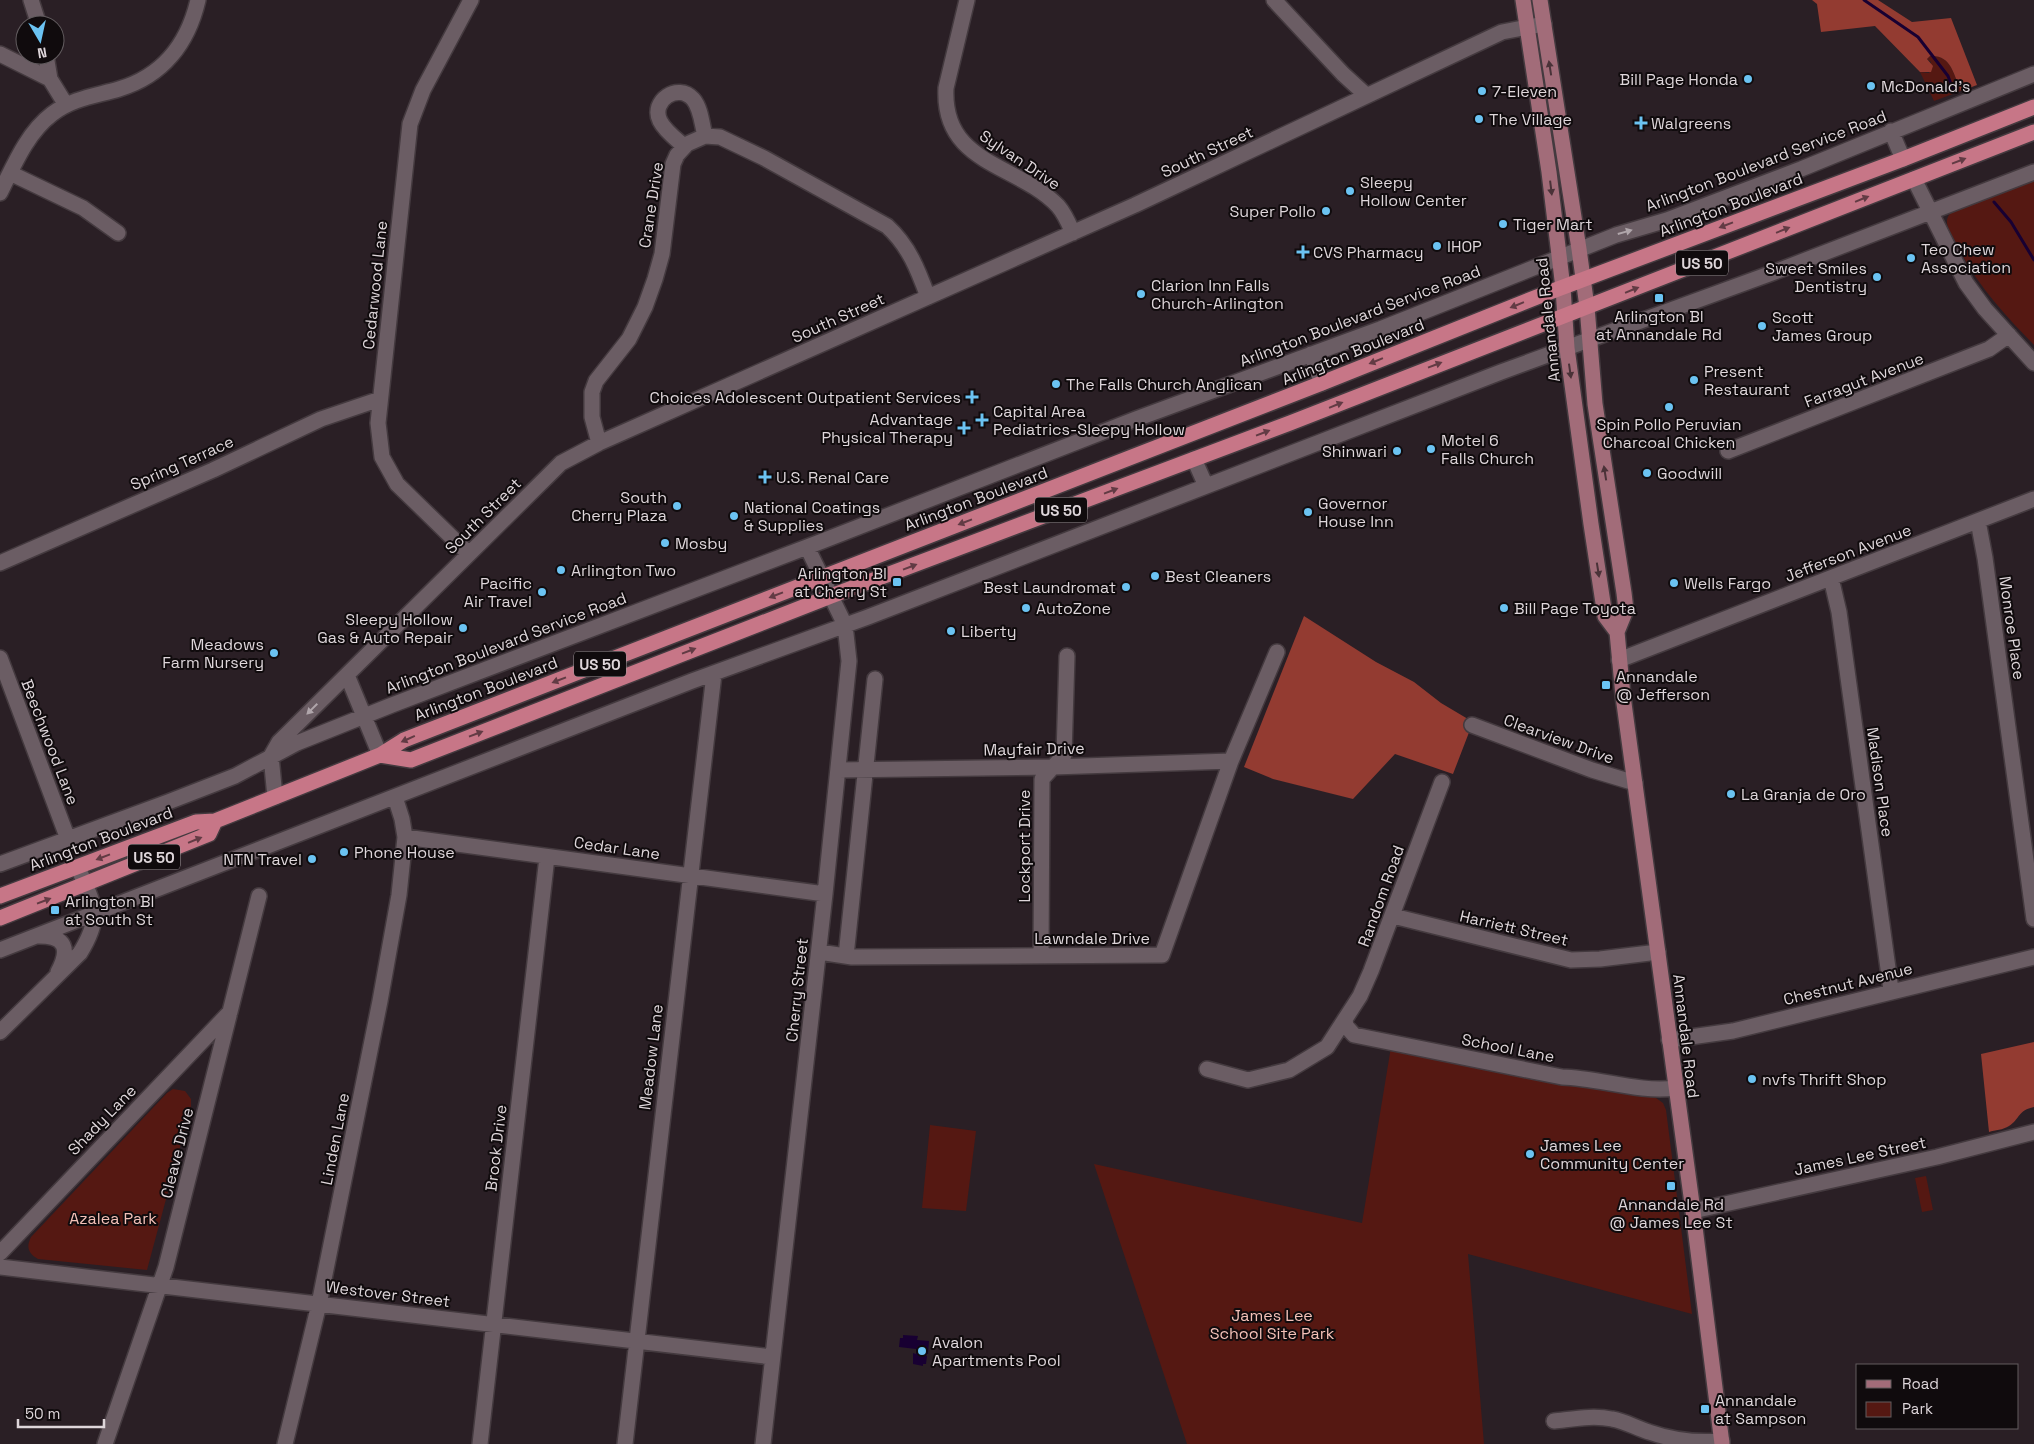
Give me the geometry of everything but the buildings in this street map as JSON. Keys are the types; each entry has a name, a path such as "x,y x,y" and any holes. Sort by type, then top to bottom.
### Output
{"highway":[{"name":"Arlington Boulevard","path":"0,896 196,822 216,821 380,755 404,740 1583,280 1903,159 2034,107"},
{"name":"US 50","path":"380,755 411,760 832,596 1587,307 2034,132"},
{"path":"1914,178 1918,164 1928,149"},
{"path":"1886,190 1896,179 1903,159"},
{"name":"Arlington Boulevard","path":"0,918 209,834 216,821"}],"main road":[{"name":"Annandale Road","path":"1523,0 1535,71 1560,257 1566,315 1567,348 1605,616 1617,632"},
{"name":"Annandale Road","path":"1540,0 1579,249 1587,307 1595,404 1626,610 1617,632 1619,660 1693,1211 1722,1443"}],"street":[{"path":"31,0 36,15"},
{"path":"0,193 32,135 52,114 80,98 120,89 155,73 176,52 187,33 198,0"},
{"name":"Cedarwood Lane","path":"469,554 408,495 389,472 379,445 378,423 410,124 423,90 471,0"},
{"name":"Sylvan Drive","path":"967,0 946,88 945,103 953,130 961,141 977,154 1046,196 1058,207 1073,233"},
{"path":"1274,0 1366,95"},
{"name":"South Street","path":"271,756 279,742 561,463 599,443 1240,157 1366,95 1502,32 1544,24"},
{"path":"0,54 50,79"},
{"path":"48,65 50,79 66,105"},
{"name":"Arlington Boulevard Service Road","path":"0,864 235,776 297,743 1136,419 1311,354 1616,234 1667,220 1834,156 1891,131 2034,74"},
{"path":"684,146 659,120 658,111 660,103 671,93 679,92 693,98 697,104 705,136 720,137 887,226 908,249 928,297"},
{"path":"1891,131 1903,159"},
{"name":"Crane Drive","path":"599,443 592,418 592,392 596,381 629,339 645,307 655,279 662,254 673,164 684,146 696,138 705,136"},
{"path":"0,950 394,796 1567,348 1772,273 2034,172"},
{"path":"10,173 83,208 118,233"},
{"path":"1914,178 1929,212 1966,283 1985,309 2034,363"},
{"name":"Farragut Avenue","path":"1728,451 1990,349 2009,335"},
{"path":"1311,354 1322,383"},
{"name":"Spring Terrace","path":"0,563 213,470 321,420 380,398"},
{"path":"1194,459 1206,486"},
{"name":"Jefferson Avenue","path":"1619,660 2034,499"},
{"name":"Monroe Place","path":"1978,521 2034,919"},
{"name":"Cherry Street","path":"763,1444 819,952 849,661 845,625 807,547"},
{"name":"Madison Place","path":"1831,578 1839,612 1891,990"},
{"name":"Lawndale Drive","path":"819,952 846,956 1162,955 1231,761 1276,652"},
{"name":"Lockport Drive","path":"1041,956 1042,779 1064,755 1067,656"},
{"name":"Beechwood Lane","path":"0,658 68,839"},
{"name":"Meadow Lane","path":"625,1444 689,876 714,674"},
{"path":"347,675 380,755"},
{"path":"846,956 876,679"},
{"name":"Clearview Drive","path":"1472,726 1592,770 1635,783"},
{"path":"271,756 275,797"},
{"name":"Mayfair Drive","path":"838,770 1053,767 1231,761"},
{"name":"Random Road","path":"1207,1069 1248,1080 1290,1070 1327,1047 1360,996 1371,971 1442,782"},
{"name":"Linden Lane","path":"285,1444 319,1304 380,1001 399,895 405,837 402,819 394,796"},
{"name":"Cedar Lane","path":"405,837 825,894"},
{"name":"Brook Drive","path":"480,1444 547,857"},
{"path":"0,1032 53,980 84,946 94,925 96,913 78,866"},
{"name":"Cleave Drive","path":"105,1444 160,1286 259,896"},
{"name":"Harriett Street","path":"1393,916 1571,960 1600,959 1658,952"},
{"path":"37,936 48,936 58,939 64,948 64,959 53,980"},
{"name":"Chestnut Avenue","path":"1669,1040 1733,1030 1891,990 2034,957"},
{"name":"Shady Lane","path":"0,1253 230,1012"},
{"name":"School Lane","path":"1345,1019 1346,1026 1354,1035 1412,1048 1562,1077 1587,1078 1656,1090 1676,1088"},
{"name":"James Lee Street","path":"1693,1211 1936,1157 2034,1132"},
{"name":"Westover Street","path":"0,1267 772,1357"},
{"path":"1554,1421 1602,1417 1683,1440 1722,1443"}],"green space":[{"path":"1930,56 1947,62 1961,91 1934,101 1920,72 1929,73 1931,62 1927,59"},
{"path":"2034,179 2034,345 2000,309 1980,283 1963,256 1947,223 1950,214 1957,208"},
{"name":"James Lee School Site Park","path":"1391,1047 1564,1085 1581,1083 1656,1098 1663,1103 1666,1110 1692,1314 1468,1254 1484,1444 1187,1444 1094,1164 1362,1223"},
{"name":"Azalea Park","path":"173,1089 185,1091 191,1099 191,1106 147,1270 38,1259 35,1257 29,1250 31,1237 167,1093"},
{"path":"930,1125 976,1131 966,1211 922,1208"},
{"path":"1926,1176 1933,1210 1922,1212 1915,1178"}],"shaded area":[{"path":"1812,0 1878,0 1912,22 1951,18 1977,85 1961,91 1951,67 1943,59 1937,57 1930,56 1927,59 1933,66 1931,72 1920,72 1875,26 1821,32 1817,4"},
{"path":"1304,616 1376,662 1414,682 1441,703 1473,722 1453,774 1395,754 1353,799 1273,779 1244,767"},
{"path":"2034,1042 2034,1107 2022,1112 2007,1127 1989,1132 1981,1054"},
{"name":"Avalon Apartments Pool","path":"903,1335 918,1336 917,1340 929,1341 928,1354 924,1354 927,1356 926,1364 923,1364 923,1366 913,1364 913,1353 916,1354 916,1349 899,1347 900,1338 903,1338"}],"waterway":[{"path":"1864,0 1918,37 1948,76 1954,92"},
{"path":"1994,202 2011,222 2034,260"}],"place":[{"name":"Bill Page Honda","path":"1748,79"},
{"name":"McDonald's","path":"1871,86"},
{"name":"7-Eleven","path":"1482,91"},
{"name":"The Village","path":"1479,119"},
{"name":"Walgreens","path":"1641,123"},
{"name":"Sleepy Hollow Center","path":"1350,191"},
{"name":"Super Pollo","path":"1326,211"},
{"name":"Tiger Mart","path":"1503,224"},
{"name":"IHOP","path":"1437,246"},
{"name":"CVS Pharmacy","path":"1303,252"},
{"name":"Teo Chew Association","path":"1911,258"},
{"name":"Sweet Smiles Dentistry","path":"1877,277"},
{"name":"Clarion Inn Falls Church-Arlington","path":"1141,294"},
{"name":"Arlington Bl at Annandale Rd","path":"1659,298"},
{"name":"Scott James Group","path":"1762,326"},
{"name":"Present Restaurant","path":"1694,380"},
{"name":"The Falls Church Anglican","path":"1056,384"},
{"name":"Choices Adolescent Outpatient Services","path":"972,397"},
{"name":"Spin Pollo Peruvian Charcoal Chicken","path":"1669,407"},
{"name":"Capital Area Pediatrics-Sleepy Hollow","path":"982,420"},
{"name":"Advantage Physical Therapy","path":"964,428"},
{"name":"Motel 6 Falls Church","path":"1431,449"},
{"name":"Shinwari","path":"1397,451"},
{"name":"Goodwill","path":"1647,473"},
{"name":"U.S. Renal Care","path":"765,477"},
{"name":"South Cherry Plaza","path":"677,506"},
{"name":"Governor House Inn","path":"1308,512"},
{"name":"National Coatings & Supplies","path":"734,516"},
{"name":"Mosby","path":"665,543"},
{"name":"Arlington Two","path":"561,570"},
{"name":"Best Cleaners","path":"1155,576"},
{"name":"Arlington Bl at Cherry St","path":"897,582"},
{"name":"Wells Fargo","path":"1674,583"},
{"name":"Best Laundromat","path":"1126,587"},
{"name":"Pacific Air Travel","path":"542,592"},
{"name":"AutoZone","path":"1026,608"},
{"name":"Bill Page Toyota","path":"1504,608"},
{"name":"Sleepy Hollow Gas & Auto Repair","path":"463,628"},
{"name":"Liberty","path":"951,631"},
{"name":"Meadows Farm Nursery","path":"274,653"},
{"name":"Annandale @ Jefferson","path":"1606,685"},
{"name":"La Granja de Oro","path":"1731,794"},
{"name":"Phone House","path":"344,852"},
{"name":"NTN Travel","path":"312,859"},
{"name":"Arlington Bl at South St","path":"55,910"},
{"name":"nvfs Thrift Shop","path":"1752,1079"},
{"name":"James Lee Community Center","path":"1530,1154"},
{"name":"Annandale Rd @ James Lee St","path":"1671,1186"},
{"name":"Avalon Apartments Pool","path":"922,1351"},
{"name":"Annandale at Sampson","path":"1705,1409"}]}
